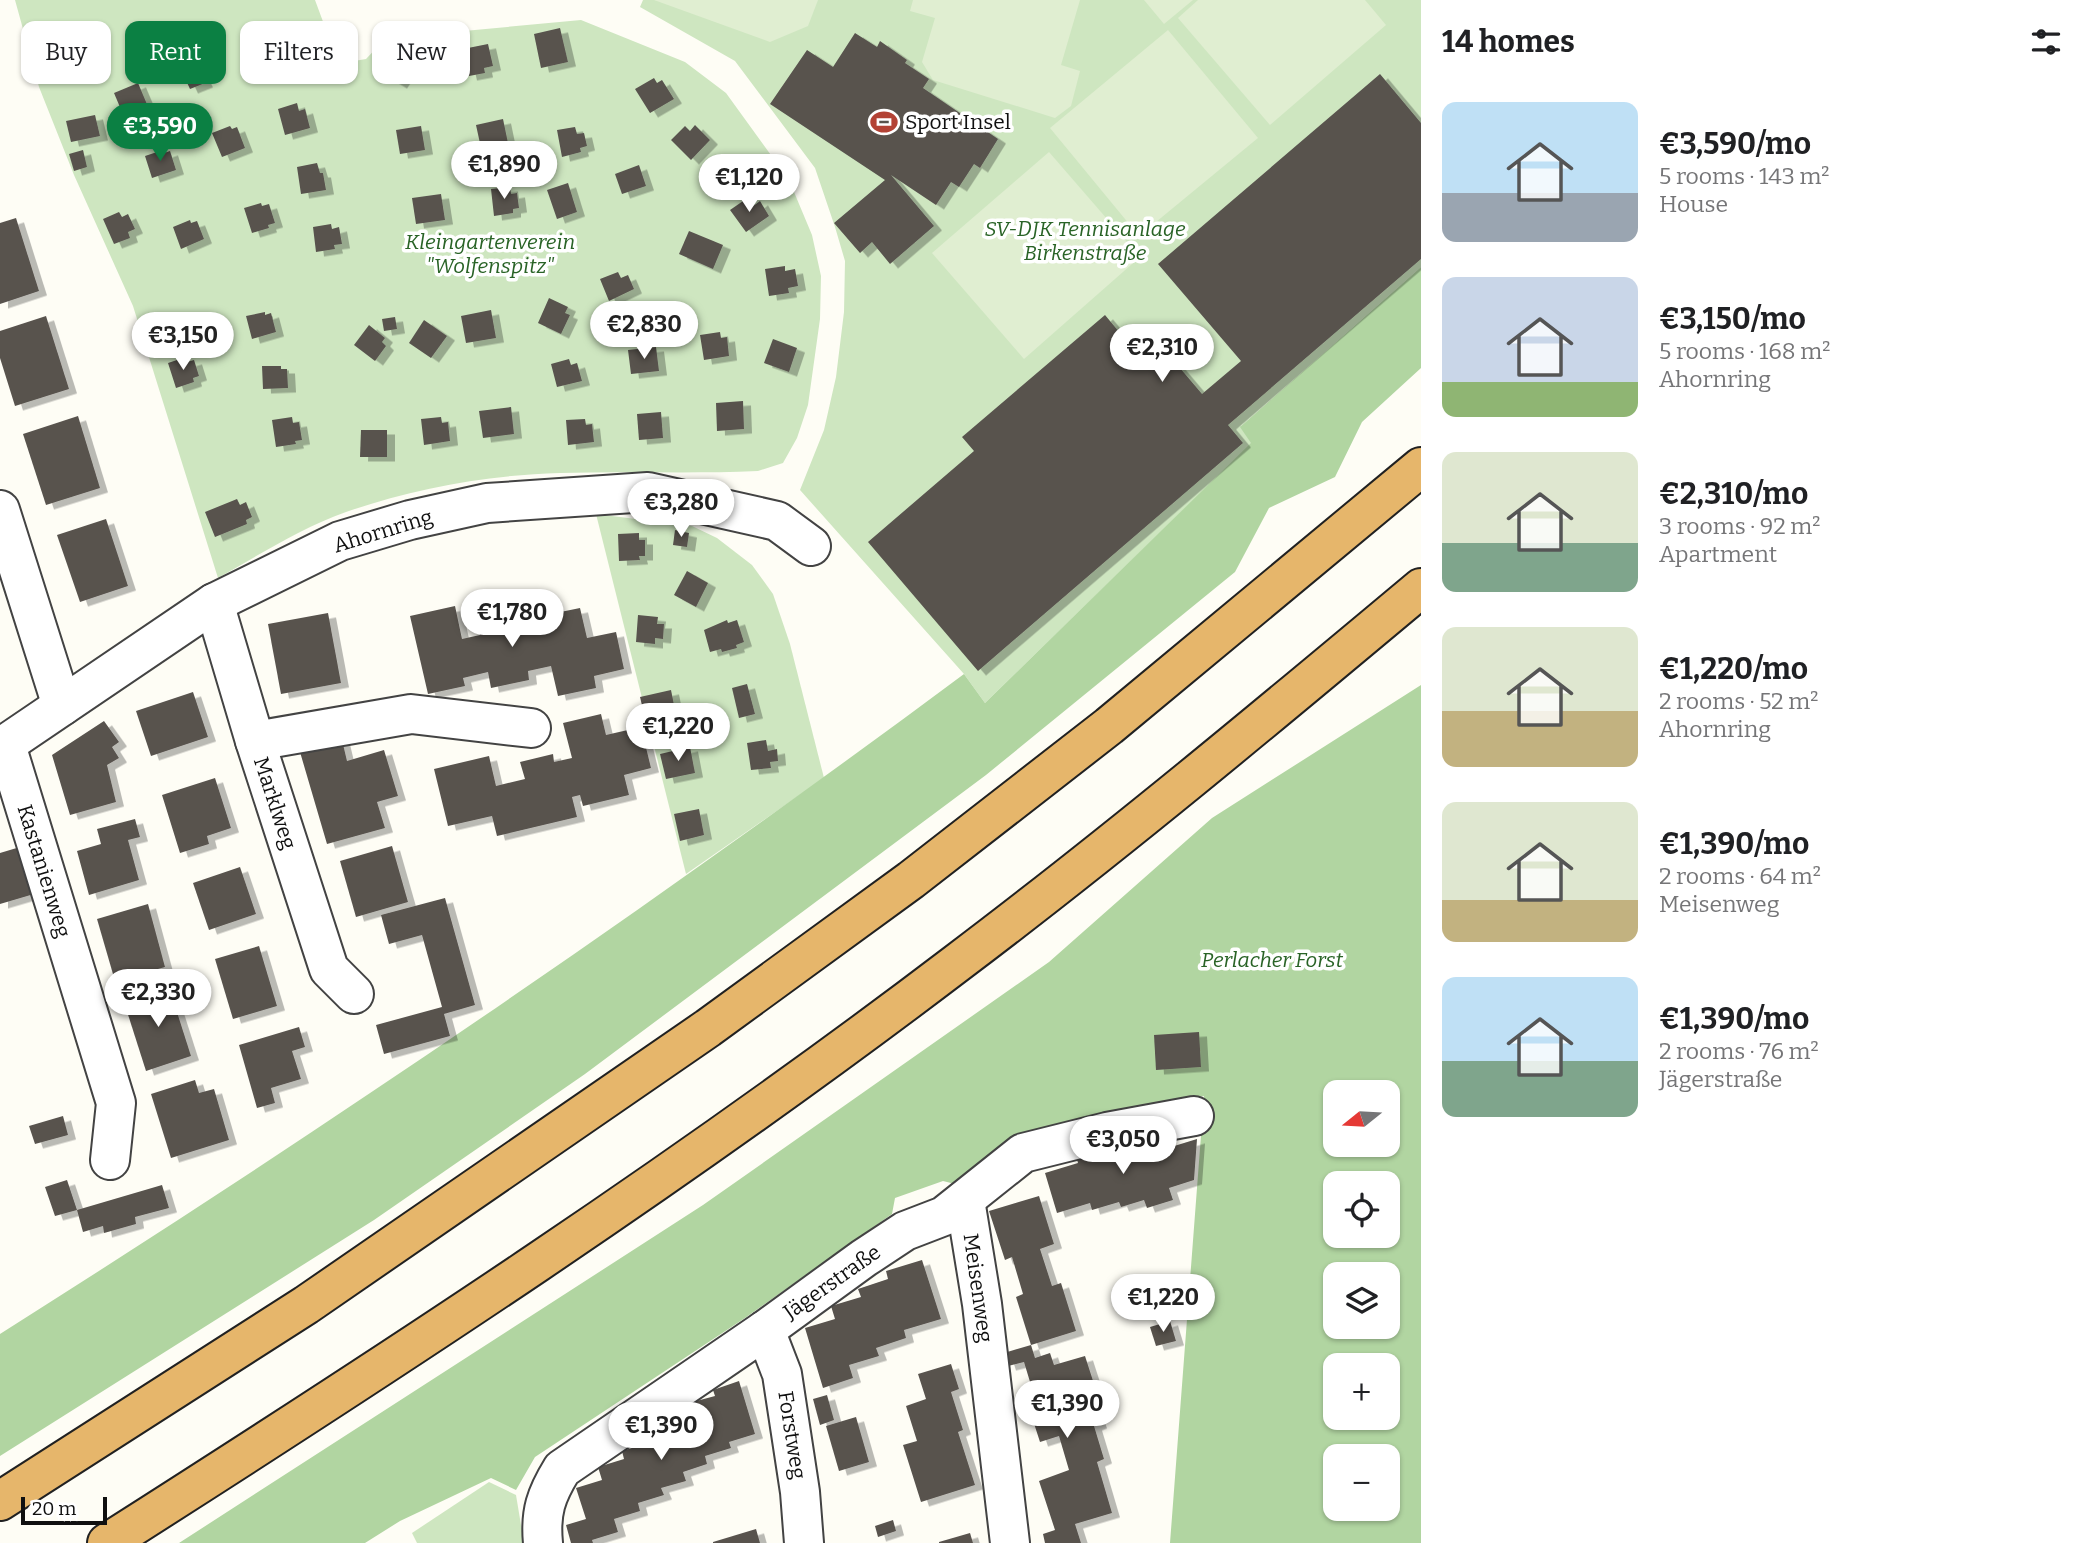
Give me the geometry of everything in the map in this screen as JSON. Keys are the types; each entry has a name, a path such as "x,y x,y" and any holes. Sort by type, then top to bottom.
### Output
{"highway":[{"path":"0,1501 306,1305 719,1020 911,880 1109,726 1421,467"},
{"path":"107,1543 358,1383 756,1111 956,964 1151,814 1421,588"}],"street":[{"name":"Ahornring","path":"3,747 214,603 340,541 410,520 474,506 557,497 648,492 777,521 811,546"},
{"path":"0,510 62,706"},
{"name":"Marklweg","path":"214,603 329,970 354,994"},
{"path":"256,741 411,714 531,728"},
{"name":"Kastanienweg","path":"3,747 116,1103 110,1160"},
{"name":"Jägerstraße","path":"543,1543 543,1506 562,1469 905,1231 944,1216 1023,1153 1107,1132 1194,1116"},
{"name":"Meisenweg","path":"965,1200 982,1304 1010,1543"},
{"name":"Forstweg","path":"765,1330 782,1374 800,1492 804,1543"}],"green space":[{"name":"Kleingartenverein \"Wolfenspitz\"","path":"15,0 315,0 323,21 240,21 240,84 358,84 358,60 366,59 372,53 372,84 470,84 470,30 581,20 685,62 726,93 789,180 812,235 821,276 820,319 808,405 797,438 783,463 758,471 533,474 479,480 398,496 329,518 218,578 133,306 74,175 38,84 111,84 111,21 21,22"},
{"name":"SV-DJK Tennisanlage Birkenstraße","path":"643,0 1421,0 1421,267 1241,426 1252,443 985,703 964,674 800,490 824,430 836,377 844,312 845,261 815,168 735,61 640,7"},
{"path":"654,0 818,0 808,26 770,42"},
{"path":"913,0 1080,0 1061,65 1080,71 1071,106 1055,118 933,80 922,62 935,18 910,11"},
{"path":"1144,0 1193,0 1164,24"},
{"path":"1198,0 1365,0 1386,25 1270,125 1178,18"},
{"path":"1168,30 1258,138 1139,236 1050,128"},
{"path":"1049,152 1140,257 1024,359 932,253"},
{"path":"1421,267 1421,368 1362,422 1335,477 1269,508 1235,572 986,775 585,1074 374,1220 0,1456 0,1334 246,1176 488,1013 728,846 964,674 985,703 1251,443 1240,427"},
{"path":"596,514 692,526 717,538 752,565 773,594 790,644 824,778 686,874"},
{"name":"Perlacher Forst","path":"1421,685 1421,1543 1170,1543 1204,1096 1086,1117 1018,1141 963,1186 943,1181 895,1198 892,1214 745,1318 535,1457 516,1490 491,1478 400,1521 365,1543 179,1543 703,1205 1049,962 1212,818"},
{"path":"489,1482 516,1495 524,1543 417,1543 412,1533"}],"building":[{"path":"560,28 568,62 541,68 534,34"},
{"name":"Sport Insel","path":"855,33 877,47 880,41 907,60 905,63 929,79 923,88 998,139 980,168 974,164 959,187 951,182 936,205 891,175 934,226 890,264 872,242 860,253 834,223 885,180 770,104 807,50 833,67"},
{"path":"488,44 493,66 484,68 485,73 470,76 470,48"},
{"path":"1380,74 1421,123 1421,259 1228,425 1243,443 978,671 868,542 974,451 962,437 1105,315 1144,362 1174,361 1202,394 1241,361 1158,264"},
{"path":"654,78 657,83 662,80 674,99 650,113 635,89"},
{"path":"138,84 149,109 125,119 114,93"},
{"path":"188,84 202,84 190,89"},
{"path":"297,103 299,111 305,109 310,128 285,135 278,109"},
{"path":"95,115 100,136 71,142 66,121"},
{"path":"503,119 508,143 481,148 476,125"},
{"path":"695,125 710,140 691,160 671,140 685,126 690,131"},
{"path":"230,126 232,129 237,127 245,148 222,157 212,133"},
{"path":"421,126 425,150 400,154 396,130"},
{"path":"575,127 577,134 584,133 587,146 580,148 581,152 562,157 557,130"},
{"path":"83,150 87,167 74,171 69,154"},
{"path":"163,150 164,153 170,151 176,170 152,178 145,156"},
{"path":"317,163 320,173 323,173 326,190 301,194 297,167"},
{"path":"639,165 646,186 622,194 615,174"},
{"path":"568,183 577,212 557,219 547,190"},
{"path":"510,187 511,194 517,193 519,208 513,209 513,213 494,216 491,189"},
{"path":"441,194 445,220 416,224 412,198"},
{"path":"746,199 752,207 760,201 769,216 746,232 730,210"},
{"path":"261,203 262,206 269,204 275,223 268,225 269,228 252,233 244,208"},
{"path":"119,212 122,217 128,214 135,229 128,232 130,238 114,244 103,219"},
{"path":"16,218 39,291 0,304 0,223"},
{"path":"190,220 191,223 197,221 204,239 181,249 173,227"},
{"path":"331,224 332,229 339,227 342,244 334,245 335,249 316,252 313,227"},
{"path":"689,231 723,245 713,269 679,254"},
{"path":"785,266 785,271 795,269 798,286 788,288 789,293 769,296 765,269"},
{"path":"618,272 621,278 628,275 634,289 609,301 600,279"},
{"path":"549,298 568,307 565,313 570,315 561,334 538,323"},
{"path":"491,310 496,338 466,343 461,316"},
{"path":"265,312 265,315 271,313 276,332 252,339 246,316"},
{"path":"46,316 69,389 15,406 0,358 0,331"},
{"path":"395,317 397,329 384,331 382,319"},
{"path":"424,320 447,336 431,358 409,343"},
{"path":"369,325 385,338 382,342 386,346 375,361 354,345"},
{"path":"720,332 721,338 727,337 729,356 704,360 700,335"},
{"path":"773,339 797,348 789,372 764,363"},
{"path":"656,347 659,371 631,374 628,350"},
{"path":"186,357 187,362 194,360 199,376 193,378 194,382 176,388 168,363"},
{"path":"569,359 571,365 577,363 582,381 557,387 551,364"},
{"path":"262,366 281,366 281,369 287,369 288,388 263,389"},
{"path":"743,401 744,429 717,431 716,403"},
{"path":"511,407 514,434 483,438 479,411"},
{"path":"661,412 663,438 639,440 637,414"},
{"path":"78,416 100,488 46,505 23,434"},
{"path":"292,417 293,423 299,422 302,440 295,441 296,444 276,447 272,420"},
{"path":"441,417 442,423 448,422 450,441 424,445 421,419"},
{"path":"585,419 586,425 592,424 594,442 568,445 566,420"},
{"path":"361,430 387,430 387,457 360,457"},
{"path":"237,499 240,505 246,502 252,517 246,520 247,524 215,537 205,512"},
{"path":"106,519 128,586 80,602 57,535"},
{"path":"675,530 689,533 687,547 673,545"},
{"path":"639,533 639,540 645,540 645,556 639,556 640,560 619,561 618,534"},
{"path":"687,571 708,583 696,607 674,595"},
{"path":"517,600 524,629 542,625 541,616 580,608 587,638 616,632 624,669 594,676 596,688 558,696 551,666 528,671 529,680 491,688 488,672 463,678 465,686 428,694 410,616 455,606 462,639 480,635 474,609"},
{"path":"328,613 341,683 281,694 268,624"},
{"path":"638,615 658,617 657,624 664,624 663,639 655,638 655,644 636,642"},
{"path":"727,620 728,623 737,620 744,642 736,645 737,648 710,652 704,630"},
{"path":"747,684 755,714 739,718 732,688"},
{"path":"671,690 676,715 646,722 640,697"},
{"path":"193,692 208,737 151,756 136,711"},
{"path":"601,714 606,735 641,727 651,768 624,775 629,795 583,806 580,795 572,797 577,817 497,836 492,816 448,826 434,769 489,756 496,786 525,779 520,762 553,754 554,762 572,758 563,723"},
{"path":"104,721 119,742 112,747 119,758 107,765 116,802 70,815 52,755"},
{"path":"342,740 347,761 384,750 398,796 377,802 385,828 327,844 300,752"},
{"path":"766,740 768,751 777,749 778,761 770,762 771,768 751,770 747,743"},
{"path":"690,747 695,773 666,779 660,754"},
{"path":"215,778 231,828 207,836 209,844 180,853 162,795"},
{"path":"699,809 704,835 680,841 674,814"},
{"path":"135,819 140,837 128,840 139,880 89,895 77,851 101,844 97,829"},
{"path":"392,846 408,902 356,917 340,861"},
{"path":"20,847 34,894 0,904 0,853"},
{"path":"240,867 256,914 209,930 193,883"},
{"path":"445,898 475,1005 444,1014 450,1036 384,1054 376,1025 442,1007 422,935 389,944 381,915"},
{"path":"148,904 165,967 115,981 97,919"},
{"path":"259,946 277,1006 233,1019 215,959"},
{"path":"169,987 191,1056 146,1071 124,1002"},
{"path":"299,1027 305,1047 292,1051 301,1079 271,1088 275,1103 257,1108 239,1045"},
{"path":"1199,1032 1201,1067 1156,1070 1154,1035"},
{"path":"195,1080 199,1093 214,1089 229,1140 171,1158 151,1094"},
{"path":"63,1116 68,1135 35,1144 29,1126"},
{"path":"1197,1139 1194,1180 1169,1188 1173,1200 1147,1208 1144,1200 1121,1207 1119,1202 1092,1210 1090,1203 1057,1213 1045,1173 1078,1163 1075,1152 1127,1145 1129,1150 1156,1142 1158,1151"},
{"path":"67,1180 77,1210 55,1216 45,1187"},
{"path":"162,1185 169,1208 135,1217 136,1224 104,1233 103,1226 83,1232 77,1210"},
{"path":"1039,1196 1054,1244 1040,1249 1052,1286 1061,1283 1076,1331 1031,1345 1016,1297 1023,1294 1012,1257 1005,1260 989,1211"},
{"path":"922,1260 941,1319 904,1330 906,1338 876,1348 879,1356 849,1365 853,1378 823,1388 805,1328 835,1319 831,1306 861,1297 858,1289 888,1279 886,1271"},
{"path":"1170,1321 1176,1341 1156,1346 1150,1327"},
{"path":"1031,1345 1035,1358 1050,1353 1054,1365 1085,1356 1095,1387 1088,1390 1099,1424 1094,1426 1104,1459 1097,1462 1112,1513 1075,1524 1081,1543 1045,1543 1043,1534 1055,1530 1039,1481 1069,1470 1059,1436 1040,1442 1029,1408 1037,1405 1024,1362 1008,1366 1004,1353"},
{"path":"951,1364 959,1389 951,1392 963,1430 958,1432 975,1485 921,1502 903,1445 917,1441 906,1406 926,1399 918,1374"},
{"path":"739,1381 755,1434 729,1442 731,1448 705,1456 707,1464 683,1472 686,1481 661,1488 664,1495 638,1503 640,1511 614,1519 618,1532 592,1540 593,1543 571,1543 566,1525 586,1519 576,1488 602,1480 598,1467 624,1459 622,1451 648,1443 645,1436 670,1429 667,1420 691,1412 689,1403 715,1396 713,1390"},
{"path":"827,1395 834,1420 820,1425 813,1399"},
{"path":"856,1417 869,1462 839,1471 826,1426"},
{"path":"893,1520 896,1531 878,1537 875,1526"},
{"path":"756,1529 760,1543 713,1543 713,1542"},
{"path":"970,1533 973,1543 939,1543 939,1542"}],"place":[{"name":"Sport Insel","path":"884,122"}]}
